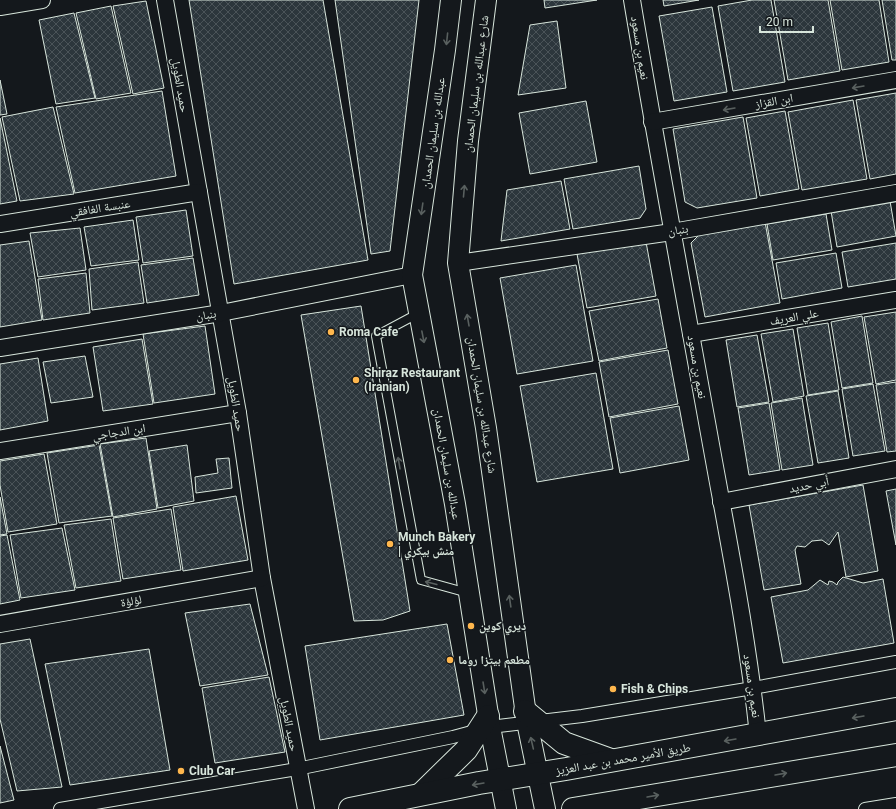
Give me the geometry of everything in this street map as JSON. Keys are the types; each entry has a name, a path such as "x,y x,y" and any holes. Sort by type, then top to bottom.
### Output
{"main road":[{"name":"طريق الأمير محمد بن عبد العزيز","path":"350,809 421,794 896,710"},
{"path":"530,718 564,744 612,760"},
{"path":"421,794 466,750 486,725"},
{"path":"573,809 618,805 896,755"}],"street":[{"path":"0,7 42,0"},
{"name":"حميد الطويل","path":"165,0 238,413 262,578 306,809"},
{"name":"عبدالله بن سليمان الحمدان","path":"451,0 412,276 455,504 469,593 486,725 501,780 506,809"},
{"name":"شارع عبدالله بن سليمان الحمدان","path":"486,0 468,141 458,263 486,428 538,773 545,809"},
{"name":"نعيم بن مسعود","path":"632,0 652,122 753,688 758,735"},
{"name":"ابن القزاز","path":"652,122 896,80"},
{"name":"عنبسة الغافقي","path":"0,224 199,192"},
{"name":"بنبان","path":"458,263 672,232 896,193"},
{"name":"بنبان","path":"0,348 221,313 412,276"},
{"name":"علي العريف","path":"691,334 896,300"},
{"name":"ابن الدجاجي","path":"0,451 238,413"},
{"name":"أبي حديد","path":"721,502 896,469"},
{"name":"لؤلؤة","path":"0,624 262,578"},
{"path":"60,809 298,769 486,725 530,718 582,716 753,688 896,662"},
{"path":"865,809 896,804"}],"lane":[{"path":"419,314 376,336 421,580 469,593"}],"building":[{"path":"189,0 323,0 368,260 234,284"},
{"path":"335,0 419,0 390,251 371,254"},
{"path":"544,0 597,0 545,8"},
{"path":"663,0 699,0 664,6"},
{"path":"752,0 771,0 785,82 733,91 718,6"},
{"path":"774,0 828,0 840,71 788,80"},
{"path":"830,0 879,0 889,62 842,70"},
{"path":"882,0 896,0 896,60 892,60"},
{"path":"146,1 164,88 133,94 113,6"},
{"path":"111,6 131,93 96,99 76,13"},
{"path":"712,7 727,92 674,101 659,16"},
{"path":"74,13 95,98 56,104 39,20"},
{"path":"557,21 566,88 518,95 530,25"},
{"path":"0,80 7,114 0,115"},
{"path":"162,91 176,176 75,193 56,107"},
{"path":"896,93 896,174 870,179 856,100"},
{"path":"853,100 867,179 802,190 788,112"},
{"path":"586,101 597,162 530,174 519,113"},
{"path":"53,107 74,194 20,201 2,117"},
{"path":"785,111 799,189 760,196 746,118"},
{"path":"743,117 757,198 697,208 685,202 673,129"},
{"path":"0,118 17,201 0,204"},
{"path":"639,166 646,209 640,218 573,229 564,179"},
{"path":"561,181 570,229 501,241 507,190"},
{"path":"890,201 896,236 837,247 831,211"},
{"path":"186,210 193,256 143,263 136,217"},
{"path":"826,214 832,250 773,260 767,224"},
{"path":"133,220 139,260 91,266 84,227"},
{"path":"765,222 780,303 705,317 691,243 700,234"},
{"path":"80,228 86,270 38,277 30,233"},
{"path":"29,241 42,320 0,327 0,245"},
{"path":"646,242 656,296 587,308 577,254"},
{"path":"896,243 896,279 848,287 842,252"},
{"path":"836,253 842,288 782,299 776,263"},
{"path":"193,258 199,295 147,303 141,265"},
{"path":"138,262 144,303 92,310 89,269"},
{"path":"576,265 593,361 517,374 500,278"},
{"path":"86,273 90,313 43,320 38,279"},
{"path":"658,299 667,348 599,361 589,311"},
{"path":"361,306 410,611 383,620 354,621 301,315"},
{"path":"896,312 896,380 876,384 864,317"},
{"path":"862,316 873,383 842,388 831,322"},
{"path":"828,323 839,390 808,395 797,328"},
{"path":"205,326 215,394 154,403 143,334"},
{"path":"793,329 804,396 773,402 761,334"},
{"path":"757,335 769,402 737,407 726,340"},
{"path":"142,339 153,404 103,411 93,347"},
{"path":"668,350 678,404 609,417 599,362"},
{"path":"85,356 93,397 51,403 43,362"},
{"path":"38,358 48,421 0,430 0,364"},
{"path":"596,373 613,469 537,482 520,386"},
{"path":"896,382 896,451 887,452 876,385"},
{"path":"873,384 885,451 853,456 842,389"},
{"path":"838,391 849,458 818,463 806,396"},
{"path":"802,398 813,465 782,470 771,403"},
{"path":"769,403 780,470 749,475 738,408"},
{"path":"679,406 689,460 620,473 610,418"},
{"path":"146,438 157,509 113,517 100,444"},
{"path":"99,445 112,516 59,523 47,453"},
{"path":"187,445 194,501 158,508 149,451"},
{"path":"44,454 57,524 8,532 0,485 0,461"},
{"path":"229,458 232,488 196,493 195,477 218,473 216,459"},
{"path":"863,485 878,571 846,577 838,532 829,545 822,540 812,541 805,547 797,546 795,550 801,584 764,590 749,505"},
{"path":"896,489 896,545 886,491"},
{"path":"236,496 248,560 183,571 173,507"},
{"path":"0,497 7,534 0,535"},
{"path":"171,509 181,570 123,579 113,518"},
{"path":"111,519 121,581 76,588 64,525"},
{"path":"62,528 75,590 21,598 10,535"},
{"path":"7,535 20,600 0,604 0,536"},
{"path":"843,577 863,583 883,579 894,643 783,663 771,597 808,590 820,580 828,585 829,581 837,585"},
{"path":"250,604 268,675 200,686 185,613"},
{"path":"447,624 464,715 320,740 305,646"},
{"path":"30,639 62,787 17,791 0,719 0,644"},
{"path":"149,649 170,770 70,785 45,664"},
{"path":"269,677 285,752 215,763 202,688"},
{"path":"0,746 14,800 0,803"}],"place":[{"name":"Roma Cafe","path":"331,332"},
{"name":"Shiraz Restaurant (Iranian)","path":"356,380"},
{"name":"Munch Bakery | منش بيكري","path":"390,544"},
{"name":"ديري كوين","path":"471,626"},
{"name":"مطعم بيتزا روما","path":"450,660"},
{"name":"Fish & Chips","path":"613,689"},
{"name":"Club Car","path":"181,771"}]}
